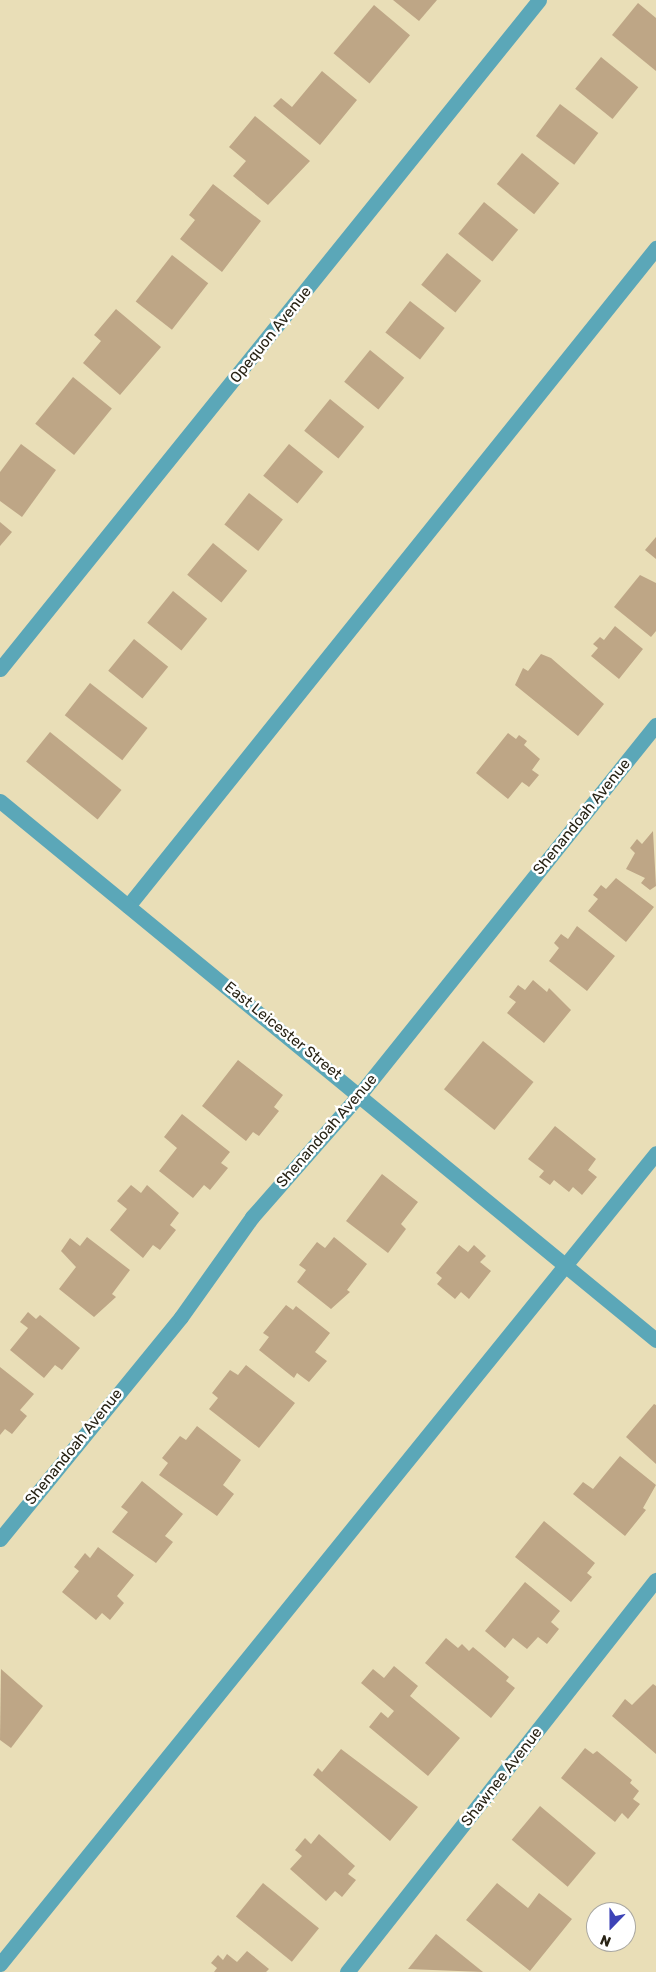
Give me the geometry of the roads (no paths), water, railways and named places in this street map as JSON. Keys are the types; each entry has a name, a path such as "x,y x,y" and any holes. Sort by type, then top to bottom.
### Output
{"street":[{"name":"Opequon Avenue","path":"0,669 539,0"},
{"path":"128,906 656,248"},
{"name":"Shenandoah Avenue","path":"0,1539 181,1317 252,1218 360,1094 656,725"},
{"name":"East Leicester Street","path":"0,801 360,1094 656,1340"},
{"path":"0,1964 656,1153"},
{"name":"Shawnee Avenue","path":"347,1972 656,1580"}]}
